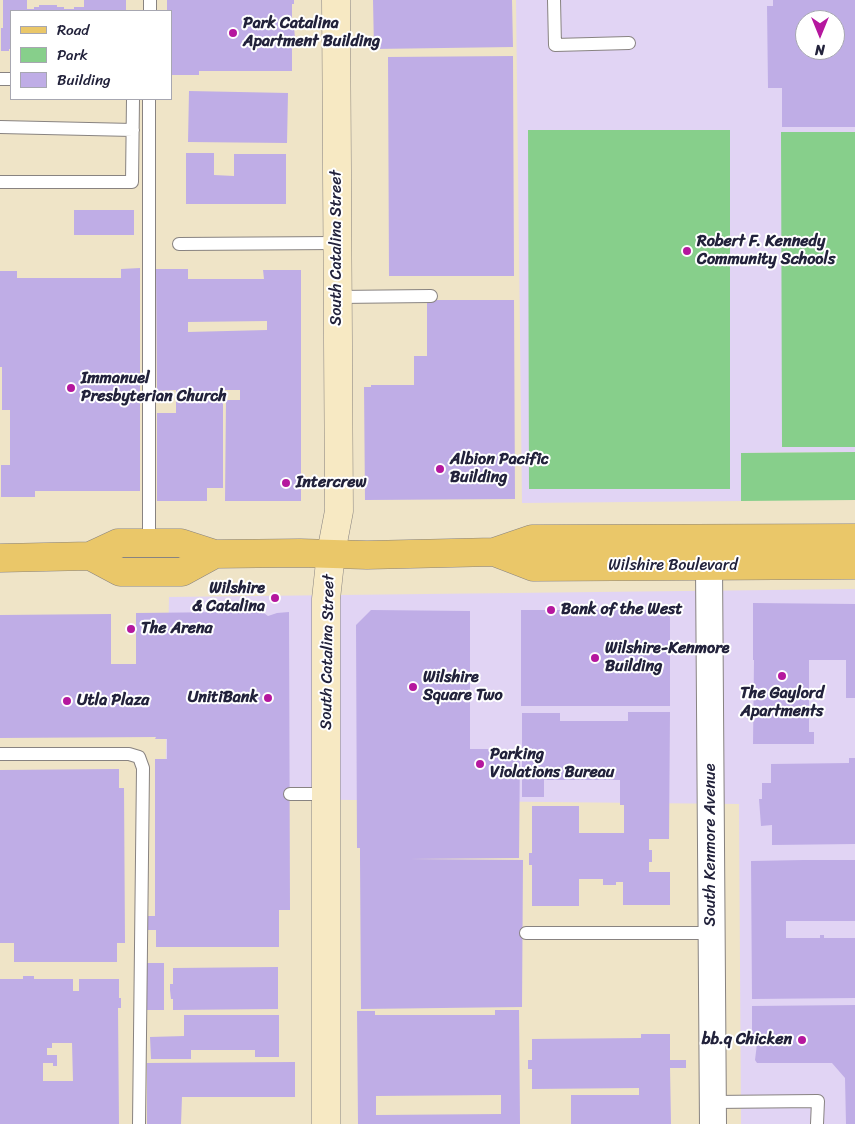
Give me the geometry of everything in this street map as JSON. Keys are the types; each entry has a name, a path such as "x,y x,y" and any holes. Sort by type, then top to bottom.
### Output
{"main road":[{"name":"Wilshire Boulevard","path":"0,558 90,556 118,543 181,543 215,554 331,553 367,556 494,552 532,539 855,538"},
{"name":"Wilshire Boulevard","path":"494,552 533,567 855,565"},
{"name":"Wilshire Boulevard","path":"90,556 120,572 182,572 215,554"}],"street":[{"name":"South Catalina Street","path":"326,1124 326,599 331,553 339,511 336,0"},
{"name":"South Kenmore Avenue","path":"709,566 713,1113"}],"lane":[{"path":"554,0 555,45 629,43"},
{"path":"0,182 132,182 133,100"},
{"path":"149,100 149,543"},
{"path":"0,127 133,130"},
{"path":"179,244 336,243"},
{"path":"337,297 431,296"},
{"path":"0,754 129,754 138,757 143,768 140,1124"},
{"path":"290,794 326,794"},
{"path":"526,933 711,933"},
{"path":"713,1113 818,1101 817,1124"}],"shaded area":[{"name":"Robert F. Kennedy Community Schools","path":"516,0 855,0 855,452 741,453 741,501 522,503"},
{"path":"855,589 855,1124 741,1124 739,804 165,798 169,597"}],"green space":[{"path":"528,130 730,130 730,489 529,489"},
{"path":"781,132 855,132 855,447 782,447"},
{"path":"855,452 855,500 741,501 741,453"}],"building":[{"path":"3,0 27,0 27,9 34,9 34,7 39,7 39,5 57,5 57,7 64,7 64,9 74,9 74,7 84,7 84,0 126,0 126,10 10,10 9,51 1,51 1,28 3,28"},
{"name":"Park Catalina Apartment Building","path":"167,0 294,0 294,4 292,4 292,26 294,26 295,39 292,39 292,71 199,71 199,75 172,75 172,10 167,10"},
{"path":"373,0 512,0 513,47 374,49"},
{"path":"773,0 855,0 855,127 782,127 782,88 768,88 767,6 773,6"},
{"path":"513,56 514,276 389,276 388,57"},
{"path":"189,91 288,93 287,143 188,142"},
{"path":"186,153 214,153 214,175 234,176 234,154 286,154 286,204 186,204"},
{"path":"74,210 134,210 134,235 74,235"},
{"name":"Immanuel Presbyterian Church","path":"140,268 140,491 35,491 35,497 1,497 1,465 10,465 10,410 2,410 0,271 17,271 17,278 121,278 121,269"},
{"path":"156,269 188,269 188,279 264,279 263,270 301,270 301,501 225,501 226,400 240,400 240,390 223,390 223,488 207,488 207,501 157,501 157,413 176,413 176,390 157,391","holes":["267,321 267,330 188,332 188,322"]},
{"path":"427,300 514,300 515,499 365,500 364,387 371,387 371,385 414,385 414,356 427,356"},
{"path":"230,602 251,602 251,604 268,616 289,612 290,910 279,910 279,947 156,947 156,930 148,930 148,916 155,916 155,759 167,759 167,739 155,739 156,737 0,738 0,615 111,614 111,664 136,664 136,613 231,612"},
{"name":"The Gaylord Apartments","path":"753,603 855,604 855,698 846,698 846,660 809,660 809,732 814,732 814,744 753,744"},
{"path":"371,610 470,611 470,749 520,749 519,858 410,859 523,860 522,1007 361,1009 360,848 357,848 356,625"},
{"name":"Wilshire-Kenmore Building","path":"521,610 670,610 670,706 521,706"},
{"path":"628,712 670,712 669,839 649,839 649,850 652,850 652,862 649,862 649,872 670,872 670,905 623,905 623,882 616,882 616,885 603,885 603,879 579,879 579,906 532,906 532,865 529,865 529,853 532,853 532,806 579,806 579,833 624,833 624,805 620,805 620,780 544,780 544,797 522,797 522,713 560,713 560,721 628,721"},
{"path":"849,758 855,758 855,844 772,845 772,825 761,826 759,799 762,799 762,783 771,783 771,764 849,763"},
{"path":"119,769 119,788 124,788 125,943 117,943 117,962 14,962 14,943 0,943 0,770"},
{"path":"855,860 855,921 786,921 786,938 820,938 820,935 824,935 824,938 855,938 855,998 752,999 751,861"},
{"path":"146,963 164,963 164,1010 146,1010"},
{"path":"278,967 278,1009 173,1010 170,984 173,984 173,968"},
{"path":"23,976 34,976 34,979 73,979 73,991 79,991 79,979 119,979 121,1008 118,1008 119,1124 0,1124 0,979 23,979","holes":["52,1043 72,1043 73,1081 43,1081 43,1063 53,1063 53,1066 57,1066 57,1055 47,1055 47,1048 52,1048"]},
{"path":"855,1005 855,1124 846,1124 845,1078 832,1063 757,1063 755,1060 757,1044 754,1042 752,1034 752,1006"},
{"path":"495,1010 519,1010 520,1124 358,1124 357,1011 375,1011 375,1015 495,1015","holes":["501,1095 501,1114 376,1115 376,1096"]},
{"path":"184,1015 279,1015 279,1057 255,1057 255,1050 191,1050 191,1059 151,1059 150,1037 184,1036"},
{"path":"641,1034 670,1034 670,1060 686,1060 686,1068 670,1068 671,1124 571,1124 571,1095 639,1095 639,1088 532,1089 532,1069 528,1069 528,1060 532,1060 532,1039 641,1038"},
{"path":"295,1062 295,1097 182,1097 181,1124 147,1124 147,1063"}],"place":[{"name":"Park Catalina Apartment Building","path":"233,33"},
{"name":"Robert F. Kennedy Community Schools","path":"687,251"},
{"name":"Immanuel Presbyterian Church","path":"71,388"},
{"name":"Albion Pacific Building","path":"440,469"},
{"name":"Intercrew","path":"286,483"},
{"name":"Wilshire & Catalina","path":"275,598"},
{"name":"Bank of the West","path":"551,610"},
{"name":"The Arena","path":"131,629"},
{"name":"Wilshire-Kenmore Building","path":"595,658"},
{"name":"The Gaylord Apartments","path":"782,676"},
{"name":"Wilshire Square Two","path":"413,687"},
{"name":"UnitiBank","path":"268,698"},
{"name":"Utla Plaza","path":"67,701"},
{"name":"Parking Violations Bureau","path":"480,764"},
{"name":"bb.q Chicken","path":"802,1040"}]}
